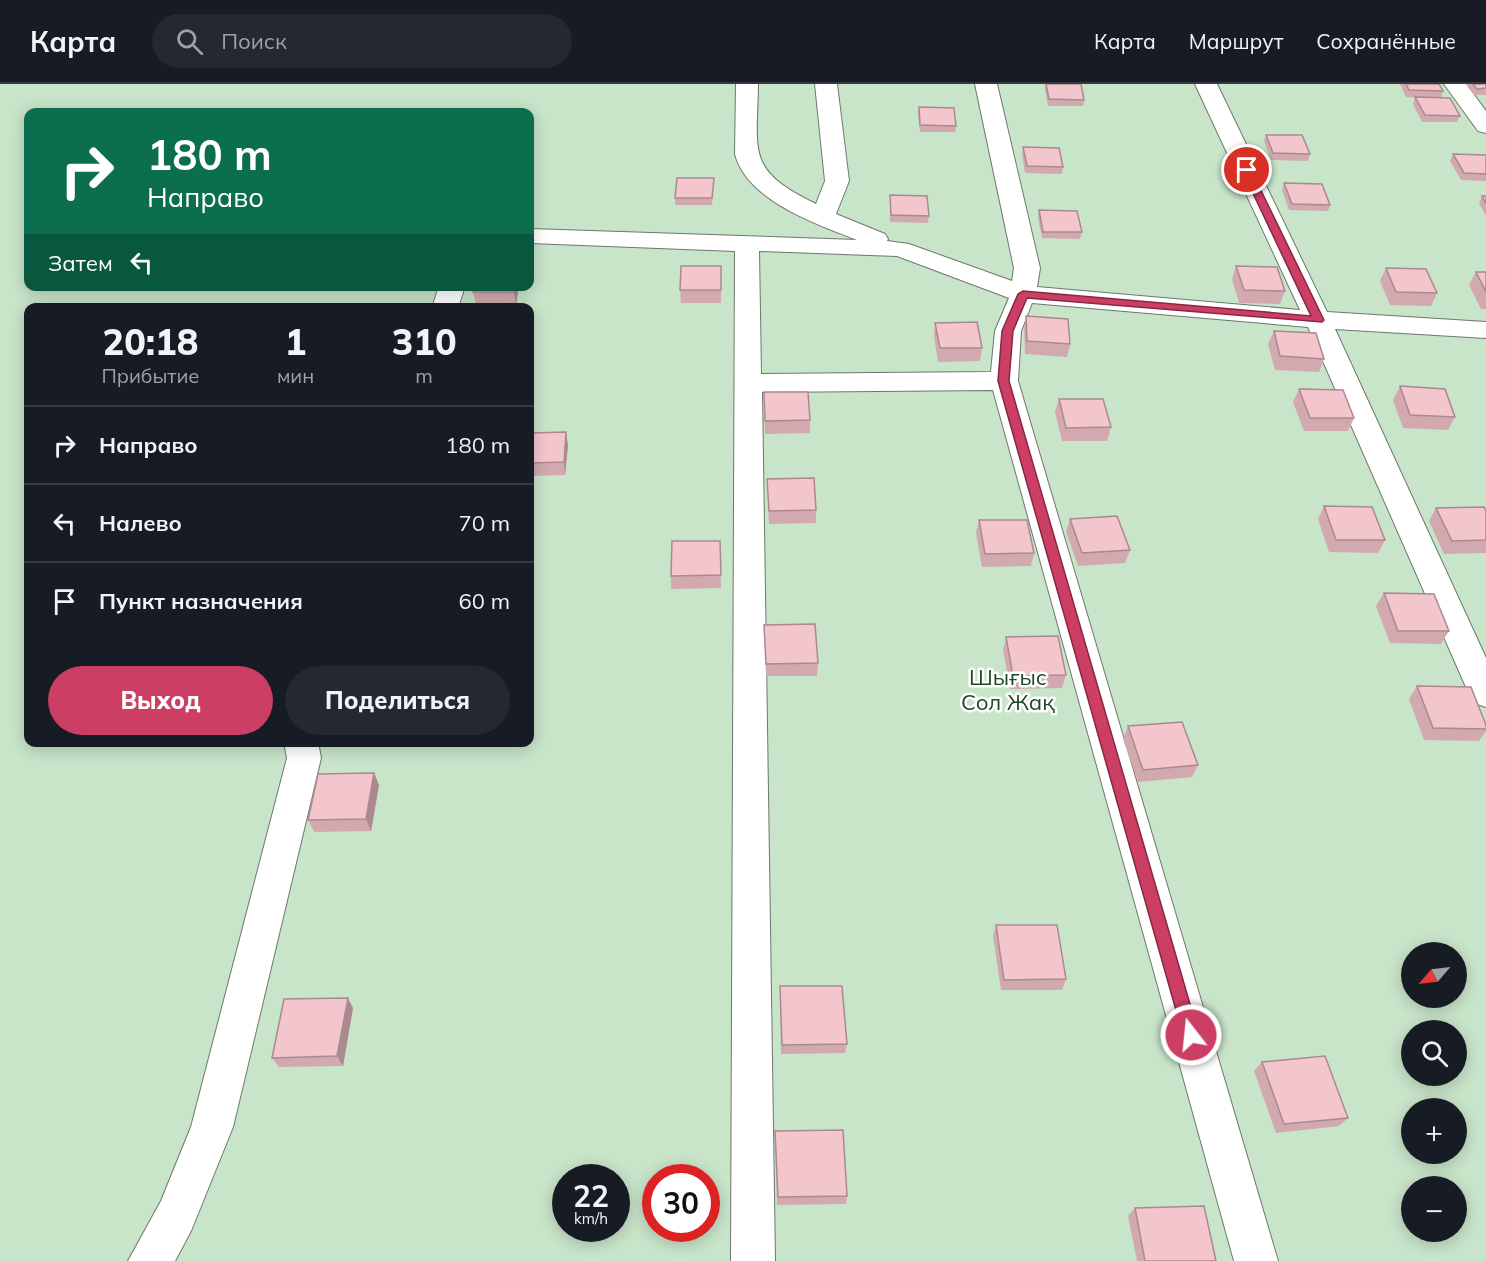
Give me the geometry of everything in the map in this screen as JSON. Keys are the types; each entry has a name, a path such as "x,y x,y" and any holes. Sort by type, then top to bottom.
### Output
{"street":[{"path":"747,84 749,163 764,184 822,218 1023,294 1318,320 1486,330"},
{"path":"822,218 837,181 826,84"},
{"path":"986,84 1027,268 1023,294 1008,331 1004,381 1256,1261"},
{"path":"1206,84 1318,320 1486,694"},
{"path":"1455,84 1486,126"},
{"path":"534,236 900,249"},
{"path":"747,242 753,1261"},
{"path":"747,383 1004,381"},
{"path":"150,1261 176,1216 213,1127 304,758 302,747"}],"green space":[{"name":"Шығыс Сол Жақ","path":"0,84 1486,84 1486,1261 0,1261"}],"building":[{"path":"1046,84 1081,84 1084,100 1049,99"},
{"path":"1406,84 1439,84 1443,91 1409,90"},
{"path":"1473,84 1486,84 1486,88 1477,89"},
{"path":"1415,97 1450,98 1460,116 1425,115"},
{"path":"919,107 954,108 956,126 920,125"},
{"path":"1266,135 1302,135 1310,154 1273,153"},
{"path":"1023,147 1059,148 1063,167 1027,166"},
{"path":"1453,154 1486,155 1486,174 1464,173"},
{"path":"677,178 714,178 712,198 675,198"},
{"path":"1284,183 1322,184 1330,205 1292,204"},
{"path":"890,195 927,196 929,216 891,215"},
{"path":"1039,210 1077,211 1082,232 1043,232"},
{"path":"681,266 721,266 721,290 680,290"},
{"path":"1236,266 1277,267 1285,291 1244,290"},
{"path":"1386,268 1426,269 1437,293 1396,292"},
{"path":"1476,272 1486,272 1486,292"},
{"path":"473,291 514,291 514,292"},
{"path":"1026,316 1068,319 1070,344 1027,341"},
{"path":"977,322 982,348 940,348 935,323"},
{"path":"1274,331 1316,333 1324,359 1280,356"},
{"path":"1400,386 1445,389 1455,417 1410,415"},
{"path":"1299,389 1343,390 1354,418 1310,418"},
{"path":"764,392 808,392 810,420 765,421"},
{"path":"1059,399 1103,399 1111,427 1066,428"},
{"path":"566,432 564,462 534,463 534,433"},
{"path":"814,478 816,510 769,511 767,479"},
{"path":"1324,506 1372,507 1385,540 1336,540"},
{"path":"1484,507 1486,540 1452,541 1436,508"},
{"path":"1117,516 1130,550 1082,553 1070,519"},
{"path":"979,520 1027,520 1034,553 985,554"},
{"path":"672,541 720,541 721,575 671,576"},
{"path":"1384,593 1434,594 1449,631 1398,631"},
{"path":"815,624 818,663 766,664 764,625"},
{"path":"1058,636 1066,675 1013,676 1006,637"},
{"path":"1417,686 1471,687 1486,729 1433,728"},
{"path":"1182,722 1198,765 1143,770 1128,726"},
{"path":"374,773 366,819 308,820 318,774"},
{"path":"996,925 1057,925 1066,979 1004,980"},
{"path":"780,986 842,986 847,1044 782,1045"},
{"path":"348,998 337,1056 272,1058 284,999"},
{"path":"1325,1056 1348,1118 1284,1124 1262,1062"},
{"path":"843,1130 847,1196 778,1197 775,1131"},
{"path":"1204,1206 1216,1261 1145,1261 1135,1208"}],"route":[{"path":"1191,1035 1004,381 1008,331 1023,294 1318,320 1247,170"}]}
